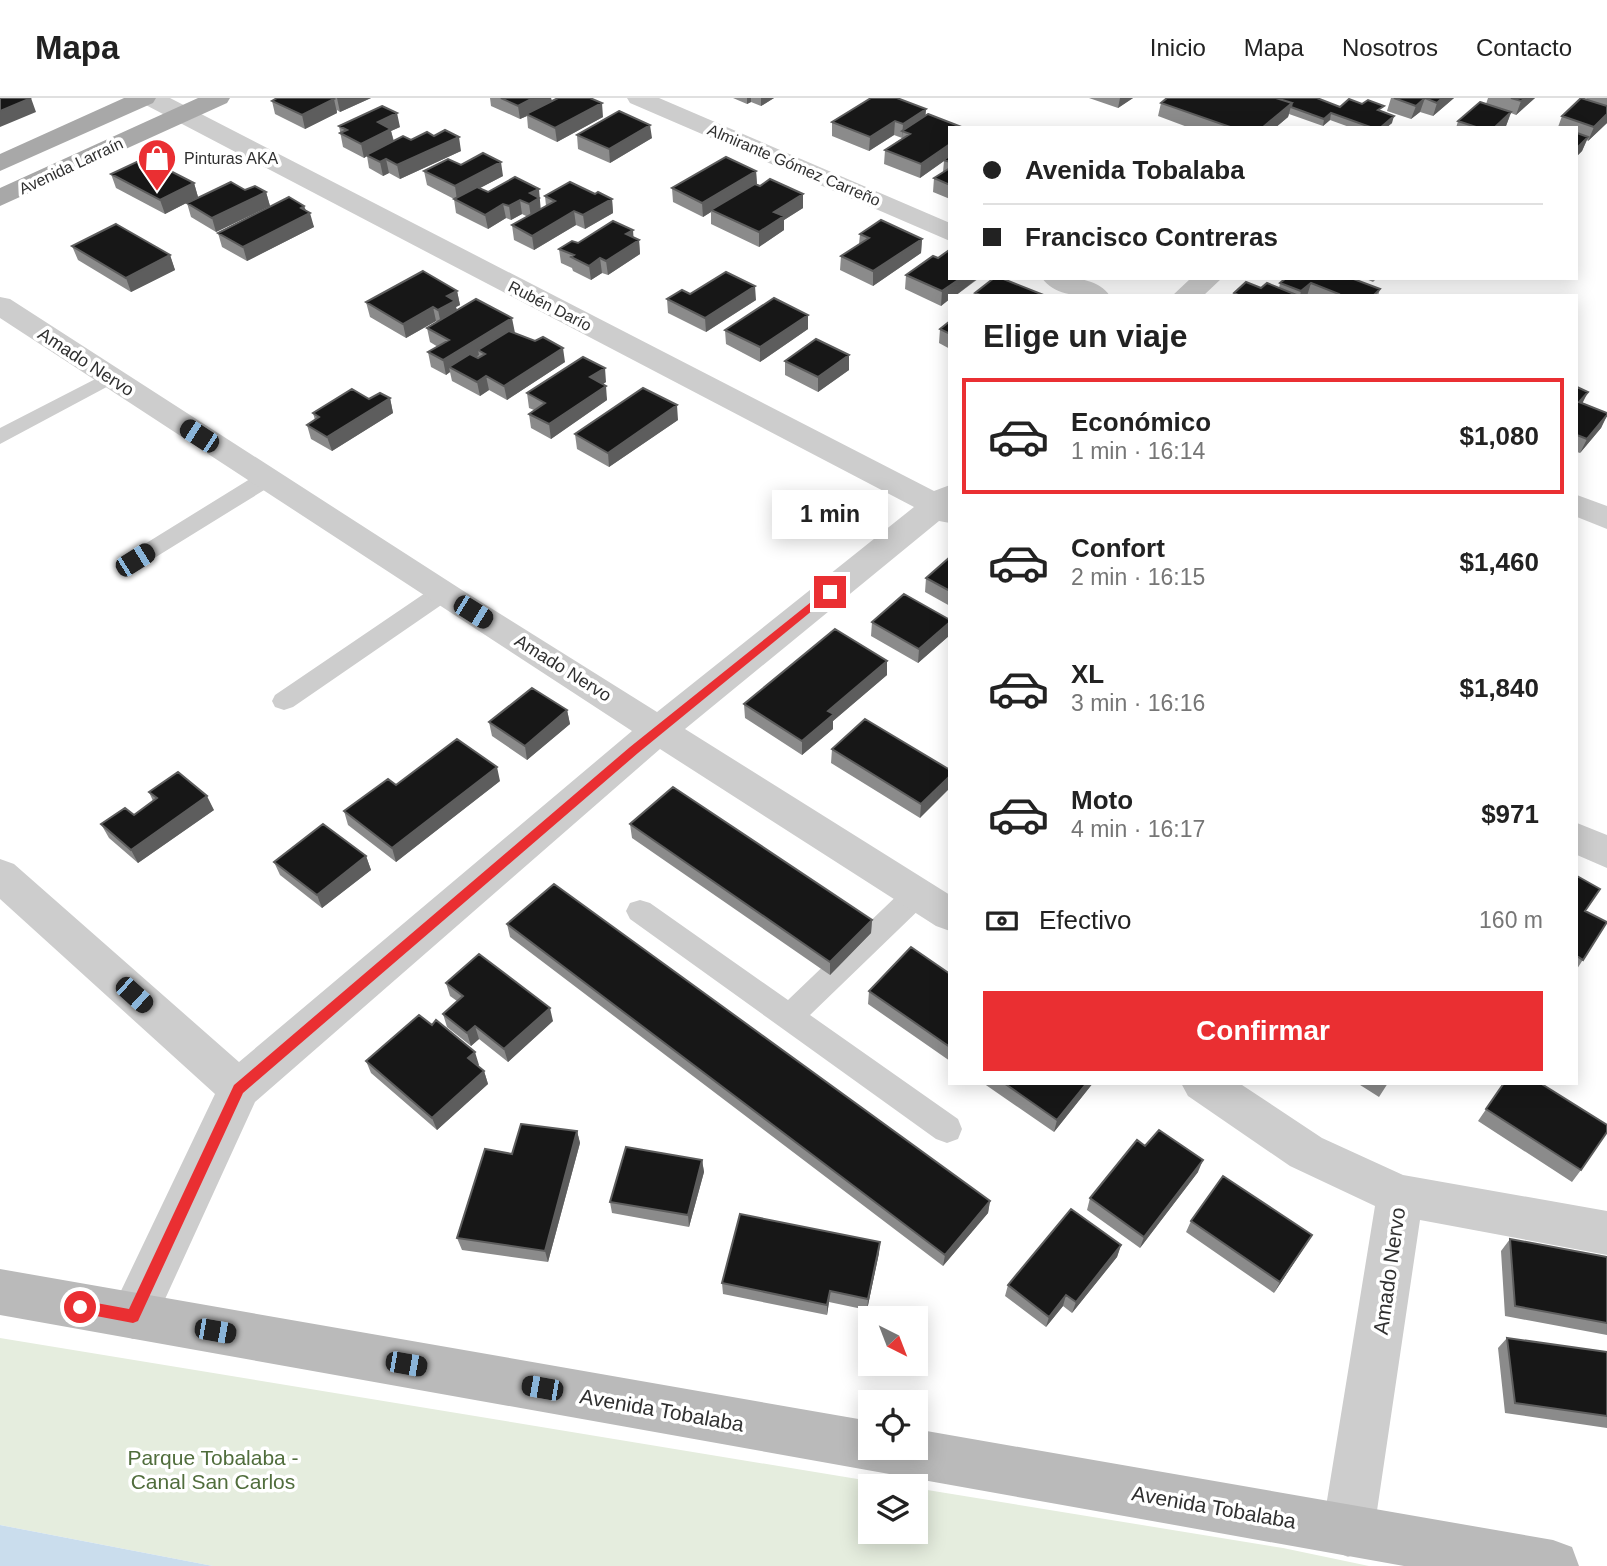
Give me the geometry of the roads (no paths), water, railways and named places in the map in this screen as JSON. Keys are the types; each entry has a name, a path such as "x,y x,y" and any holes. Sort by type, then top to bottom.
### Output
{"main road":[{"name":"Avenida Larraín","path":"0,163 144,98"},
{"name":"Avenida Larraín","path":"0,198 218,98"},
{"name":"Avenida Tobalaba","path":"0,1292 858,1444"},
{"name":"Avenida Tobalaba","path":"928,1456 1553,1566"}],"street":[{"name":"Rubén Darío","path":"151,98 946,505"},
{"name":"Almirante Gómez Carreño","path":"639,98 948,232"},
{"path":"1060,280 1092,294"},
{"path":"1188,294 1206,280"},
{"name":"Amado Nervo","path":"0,305 442,593 948,914"},
{"path":"133,1316 239,1089 660,729 946,505"},
{"path":"1578,505 1607,518"},
{"path":"1578,838 1607,853"},
{"path":"0,875 239,1089"},
{"name":"Amado Nervo","path":"1206,1085 1306,1152 1399,1195 1348,1531"},
{"path":"1399,1195 1607,1233"}],"lane":[{"path":"0,437 109,378"},
{"path":"135,560 266,479"},
{"path":"284,701 442,593"},
{"path":"789,1017 917,894"},
{"path":"640,911 947,1129"}],"water":[{"path":"0,1525 213,1566 0,1566"}],"place":[{"name":"Pinturas AKA","path":"157,192"}],"park label":[{"name":"Parque Tobalaba - Canal San Carlos","path":"213,1469"}]}
